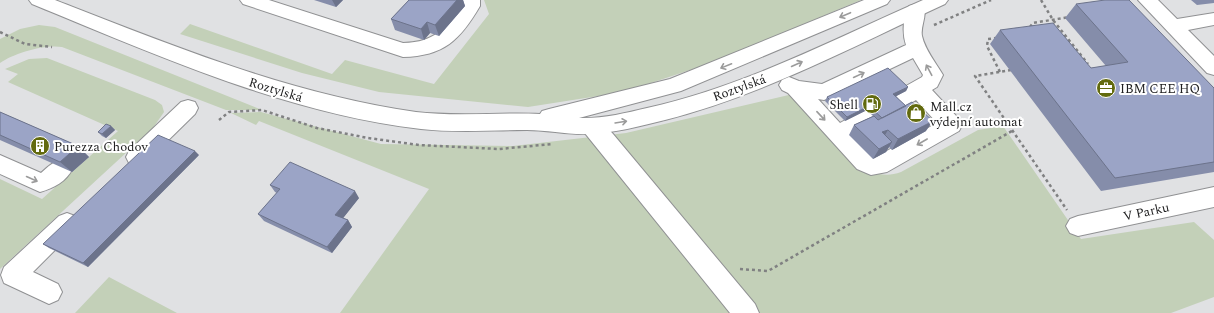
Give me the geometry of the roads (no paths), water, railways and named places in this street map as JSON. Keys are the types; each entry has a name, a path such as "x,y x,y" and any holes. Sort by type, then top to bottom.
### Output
{"main road":[{"name":"Roztylská","path":"38,0 252,82 341,107 419,120 468,124 526,122 592,126 626,121 718,96 771,76 939,0"},
{"path":"249,0 402,50 416,51 433,46 443,41 471,6 471,0"},
{"name":"Roztylská","path":"526,122 674,86 881,0"},
{"path":"1147,0 1214,68"},
{"path":"838,134 919,90 930,82 933,75 916,48 912,35 916,10"},
{"path":"1172,26 1214,20"},
{"path":"771,76 795,88 824,92 916,48"},
{"path":"795,88 865,163 871,166 879,166 951,125 919,90"},
{"path":"120,173 188,108"},
{"path":"592,126 710,267 746,313"},
{"path":"0,164 40,183 47,181 62,168"},
{"name":"V Parku","path":"1078,226 1214,197"},
{"path":"49,292 13,275 80,210"}],"place":[{"name":"IBM CEE HQ","path":"1106,88"},
{"name":"Shell","path":"872,104"},
{"name":"Mall.cz výdejní automat","path":"916,113"},
{"name":"Purezza Chodov","path":"40,146"}]}
